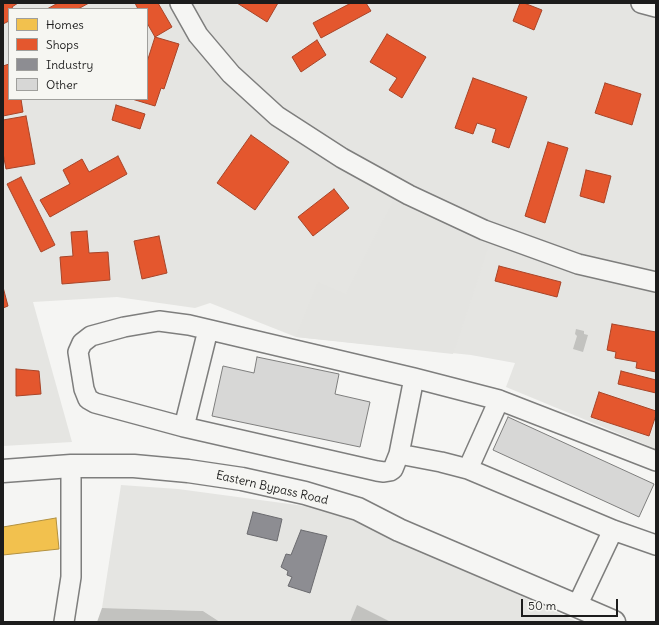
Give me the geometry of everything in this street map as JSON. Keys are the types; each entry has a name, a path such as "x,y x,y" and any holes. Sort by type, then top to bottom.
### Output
{"main road":[{"name":"Eastern Bypass Road","path":"3,471 71,466 134,466 188,471 242,479 305,493 358,509 399,530 614,622"}],"street":[{"path":"180,3 198,36 231,74 277,116 342,158 408,195 484,230 578,264 656,282"},
{"path":"641,3 656,7"},
{"path":"414,378 399,454 393,469 390,471 376,471 184,427 95,404 88,399 84,389 78,352 82,343 91,336 124,327 158,321 189,324 208,330 414,378 499,400 656,461"},
{"path":"184,427 208,330"},
{"path":"468,470 499,400"},
{"path":"399,454 441,462 468,470 613,530 656,545"},
{"path":"64,622 71,577 71,466"},
{"path":"578,606 613,530"}],"shaded area":[{"path":"3,3 656,3 656,449 506,387 515,363 471,355 296,337 210,303 195,308 117,297 33,302 72,442 3,446"},
{"path":"393,201 489,245 453,354 296,337 318,282 346,294"},
{"path":"576,329 584,331 584,334 588,335 583,352 573,349 577,336 575,334"},
{"path":"121,485 178,489 327,509 578,622 391,622 357,606 350,622 220,622 203,611 102,608"},
{"path":"357,605 391,622 350,622"},
{"path":"102,608 203,611 220,622 97,622"}],"building: Homes":[{"path":"56,518 59,549 3,555 3,527"}],"building: Shops":[{"path":"3,3 18,3 12,8 8,8 8,22 3,24"},
{"path":"58,3 89,3 80,8 49,8"},
{"path":"135,3 158,3 172,27 155,37 148,25 148,8 138,8"},
{"path":"237,3 278,3 267,22"},
{"path":"351,3 366,3 371,11 321,38 313,23"},
{"path":"520,3 524,3 542,10 534,30 513,21"},
{"path":"387,34 426,57 402,98 389,90 397,78 370,62"},
{"path":"155,37 179,44 164,89 161,88 155,106 135,100 148,100 148,59"},
{"path":"317,40 326,55 301,72 292,57"},
{"path":"8,64 8,100 21,100 23,112 3,116 3,66"},
{"path":"473,78 527,97 509,148 492,142 496,129 477,123 473,134 455,128"},
{"path":"605,83 641,94 632,125 595,113"},
{"path":"116,105 145,114 140,129 112,120"},
{"path":"26,116 35,164 6,169 3,153 3,120"},
{"path":"251,135 289,162 255,210 217,183"},
{"path":"548,142 568,148 545,223 525,216"},
{"path":"118,156 127,174 50,217 40,200 70,184 63,170 82,159 89,172"},
{"path":"586,170 611,176 604,203 580,196"},
{"path":"21,177 55,245 41,252 7,184"},
{"path":"334,189 349,208 313,236 298,217"},
{"path":"87,231 89,253 108,252 110,280 62,284 60,257 73,256 71,232"},
{"path":"159,236 167,273 142,279 134,241"},
{"path":"499,266 561,282 557,297 495,281"},
{"path":"3,287 8,306 3,308"},
{"path":"612,324 656,332 656,372 636,368 637,362 615,358 616,352 607,350"},
{"path":"16,369 39,371 41,394 16,396"},
{"path":"621,371 656,380 656,393 618,384"},
{"path":"599,392 656,411 649,436 591,417"}],"building: Industry":[{"path":"253,512 282,519 277,541 247,534"},
{"path":"301,530 327,536 310,593 288,586 292,577 287,575 288,571 281,567 286,554 291,555"}],"building: Other":[{"path":"257,357 339,374 335,394 370,402 360,447 212,416 223,366 254,373"},
{"path":"508,417 654,484 639,517 493,450"}]}
